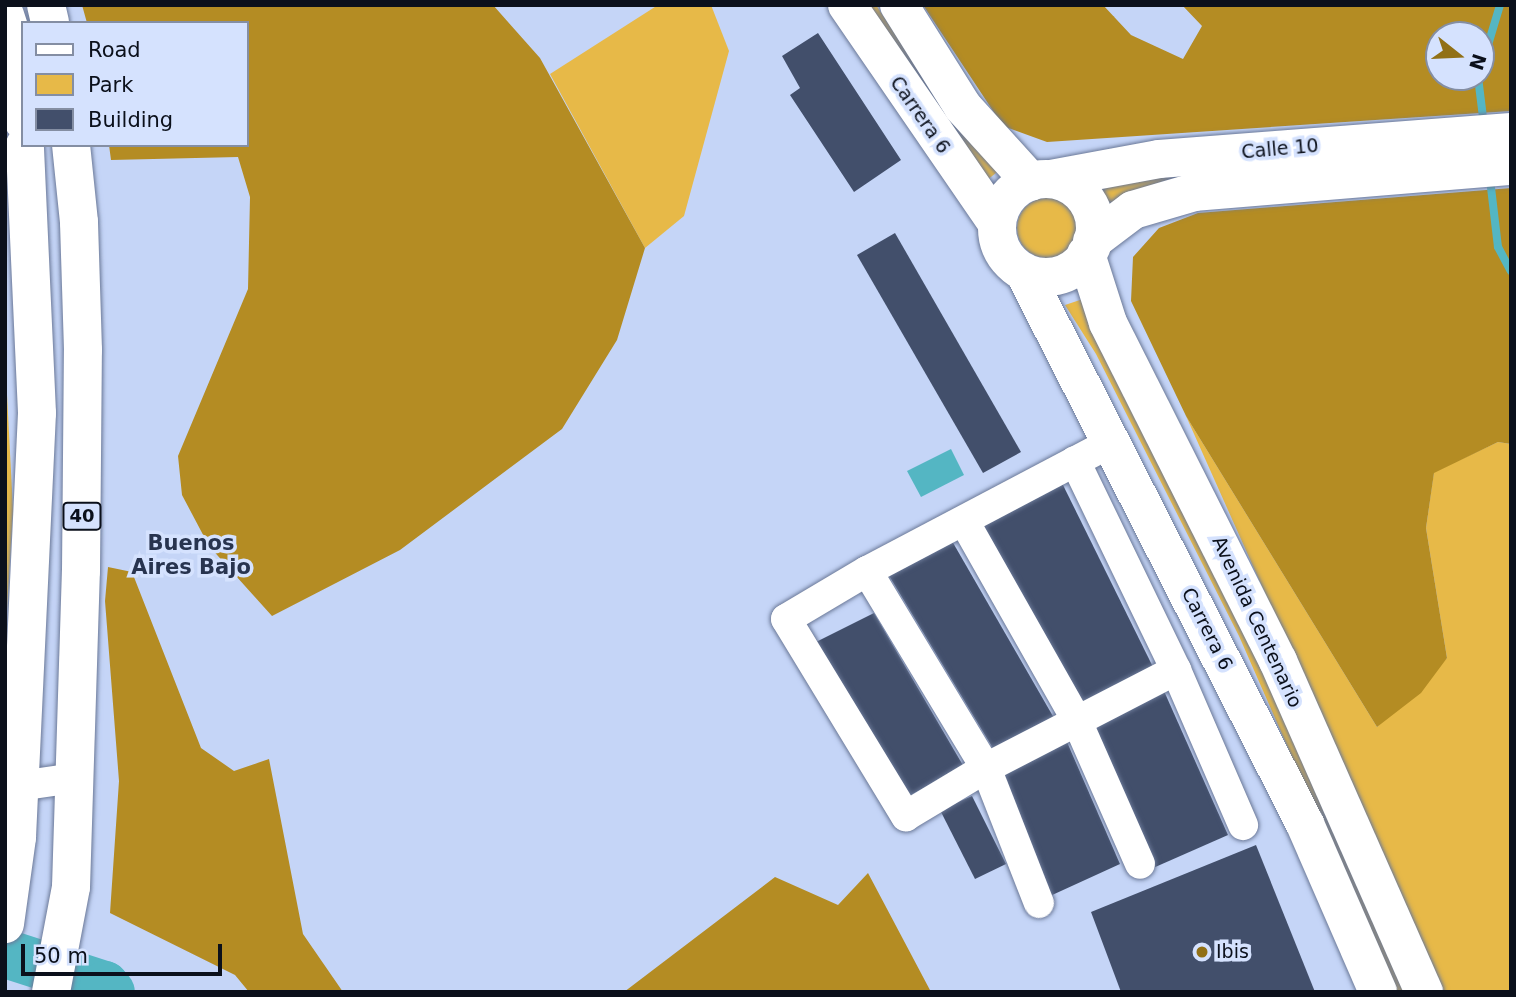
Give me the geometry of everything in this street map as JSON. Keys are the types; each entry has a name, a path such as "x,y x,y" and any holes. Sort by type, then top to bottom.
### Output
{"main road":[{"name":"Carrera 6","path":"846,5 997,223"},
{"path":"899,5 963,107 1041,180 1076,190 1086,201 1092,213 1089,248 1065,273 1051,277 1024,272 1003,252 997,223 1008,197 1041,180"},
{"path":"5,15 17,53 21,98"},
{"name":"Calle 10","path":"1089,248 1133,210 1157,199 1511,132"},
{"path":"5,925 18,837 13,787 37,413 25,147"},
{"name":"40","path":"51,992 71,887 74,778 83,350 79,222 71,147"},
{"name":"Calle 10","path":"1041,180 1159,159 1359,160 1511,166"},
{"name":"Avenida Centenario","path":"1089,248 1113,334 1278,661 1424,992"},
{"name":"Carrera 6","path":"1024,272 1305,824 1378,992"}],"street":[{"path":"1110,443 867,571 786,619 906,816 986,768 1176,670"},
{"path":"1075,461 1176,670 1243,825"},
{"path":"964,521 1077,721 1140,864"},
{"path":"867,571 986,768 1038,903"},
{"path":"13,787 74,778"}],"green space":[{"path":"658,5 711,5 729,51 684,216 645,248 550,74"},
{"path":"865,5 876,5 950,117 1002,168 986,181"},
{"path":"1167,174 1173,178 1143,188 1112,214 1092,181"},
{"path":"1047,198 1068,207 1077,228 1068,249 1047,258 1026,249 1017,228 1026,207"},
{"path":"1089,297 1184,494 1408,992 1395,992 1239,636 1096,354 1065,305"},
{"path":"5,356 13,510 5,643"},
{"path":"1186,416 1377,727 1447,658 1426,528 1434,472 1498,442 1511,444 1511,992 1443,992"}],"shaded area":[{"path":"82,5 493,5 540,58 645,248 617,340 562,429 400,550 272,616 209,546 182,495 178,456 248,289 250,197 238,157 111,160 109,147 248,147 248,21 86,21"},
{"path":"923,5 1103,5 1131,35 1183,59 1202,26 1182,5 1511,5 1511,111 1047,142 1003,126"},
{"path":"1511,188 1511,444 1498,442 1434,473 1426,528 1447,658 1421,693 1377,727 1186,416 1131,301 1133,257 1159,228 1198,213"},
{"path":"951,449 964,475 921,497 907,471"},
{"path":"108,567 132,572 201,748 234,771 269,759 303,934 343,992 249,992 235,975 110,913 119,781 105,601"},
{"path":"868,873 931,992 624,992 775,877 838,905"}],"building":[{"path":"818,33 901,160 854,192 790,95 800,88 782,56"},
{"path":"895,233 1021,452 983,473 857,255"},
{"path":"1062,483 1153,667 1081,704 981,527"},
{"path":"952,541 1054,718 994,750 888,574"},
{"path":"874,613 964,767 903,799 810,645"},
{"path":"1164,691 1228,835 1153,868 1089,724"},
{"path":"1067,742 1120,864 1050,896 997,772"},
{"path":"972,796 1006,864 975,879 940,810"},
{"name":"Ibis","path":"1256,845 1315,992 1121,992 1091,912"}],"waterway":[{"path":"1495,22 1500,5"},
{"path":"1480,91 1484,125"},
{"path":"1490,179 1498,247 1511,271"},
{"path":"5,953 104,985 110,992"}],"place":[{"name":"Ibis","path":"1202,952"}],"district":[{"name":"Buenos Aires Bajo","path":"191,555"}]}
